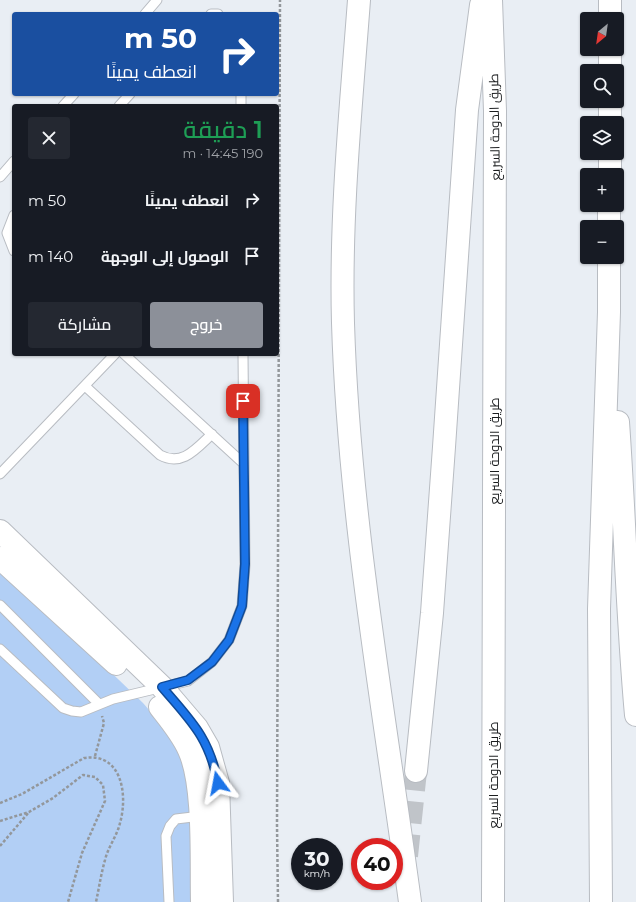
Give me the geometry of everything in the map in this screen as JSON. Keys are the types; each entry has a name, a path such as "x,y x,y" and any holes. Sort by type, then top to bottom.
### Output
{"main road":[{"path":"359,0 344,233 343,322 354,490 370,633 394,783 410,902"},
{"path":"416,771 432,613 467,110 482,0"},
{"name":"طريق الدوحة السريع","path":"491,0 495,111 493,902"},
{"path":"610,0 610,12"},
{"path":"601,902 599,609 609,312 609,264"},
{"path":"609,312 623,496 630,645 636,714"},
{"path":"0,531 153,689 159,705 179,731 190,752 209,816 222,902"},
{"path":"0,558 153,689"},
{"path":"202,902 209,816"}],"lane":[{"path":"147,12 157,0"},
{"path":"65,104 72,96"},
{"path":"121,104 128,96"},
{"path":"0,177 12,163"},
{"path":"12,220 7,233 12,246"},
{"path":"0,474 114,356"},
{"path":"126,356 244,464"},
{"path":"0,649 63,708 81,712 113,698 188,680 212,662 229,640 242,606 245,564 243,356"},
{"path":"85,386 160,455 167,459 174,460 185,456 212,434"},
{"path":"0,605 99,704"},
{"path":"169,902 166,836 170,826 176,819 209,816"}],"path":[{"path":"279,273 280,0"},
{"path":"278,902 279,356"},
{"path":"94,756 104,723 99,704"},
{"path":"0,803 22,794 70,764 84,758 94,756 113,766 120,779 124,796 120,824 105,859 96,902"},
{"path":"0,821 29,812 53,798 83,775 95,777 103,785 105,801 82,853 68,902"},
{"path":"0,846 29,812"}],"shaded area":[{"path":"0,566 143,703 175,740 191,781 195,902 0,902"}],"tunnel":[{"path":"407,856 416,771"}],"route":[{"path":"218,783 208,746 197,728 162,687 188,680 212,662 229,640 242,606 245,564 243,401"}]}
